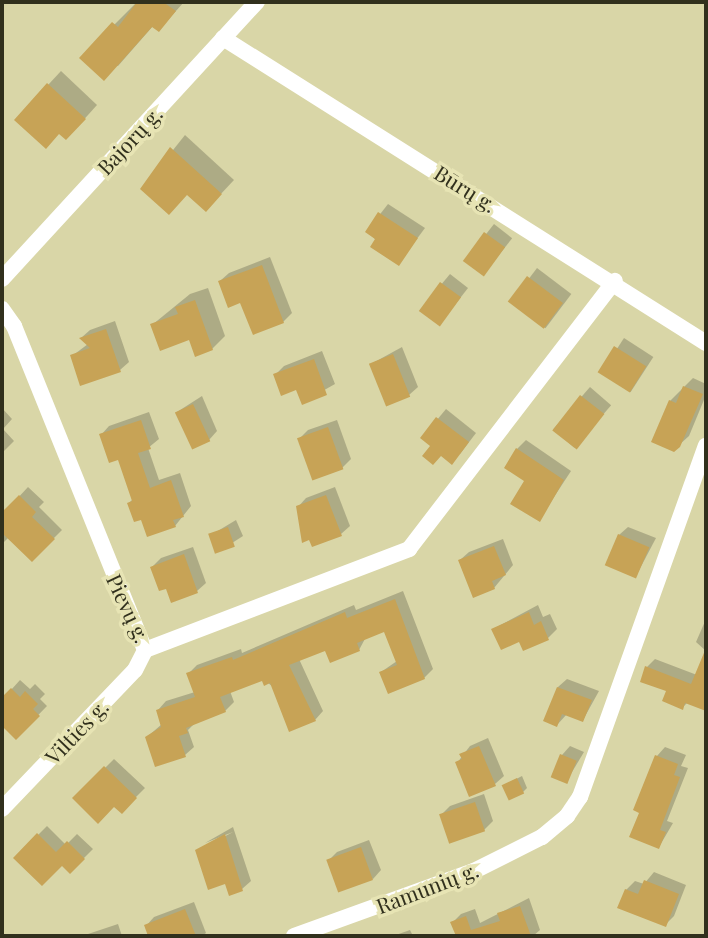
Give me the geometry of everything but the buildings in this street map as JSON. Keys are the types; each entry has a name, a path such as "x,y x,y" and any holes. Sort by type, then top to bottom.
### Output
{"street":[{"name":"Bajorų g.","path":"2,279 257,2"},
{"name":"Būrų g.","path":"223,37 615,281 706,343"},
{"name":"Pievų g.","path":"2,309 14,326 145,650 409,549 615,281"},
{"name":"Ramunių g.","path":"294,936 474,871 556,829 580,797 706,446"},
{"name":"Vilties g.","path":"2,809 135,670 145,650"}]}
